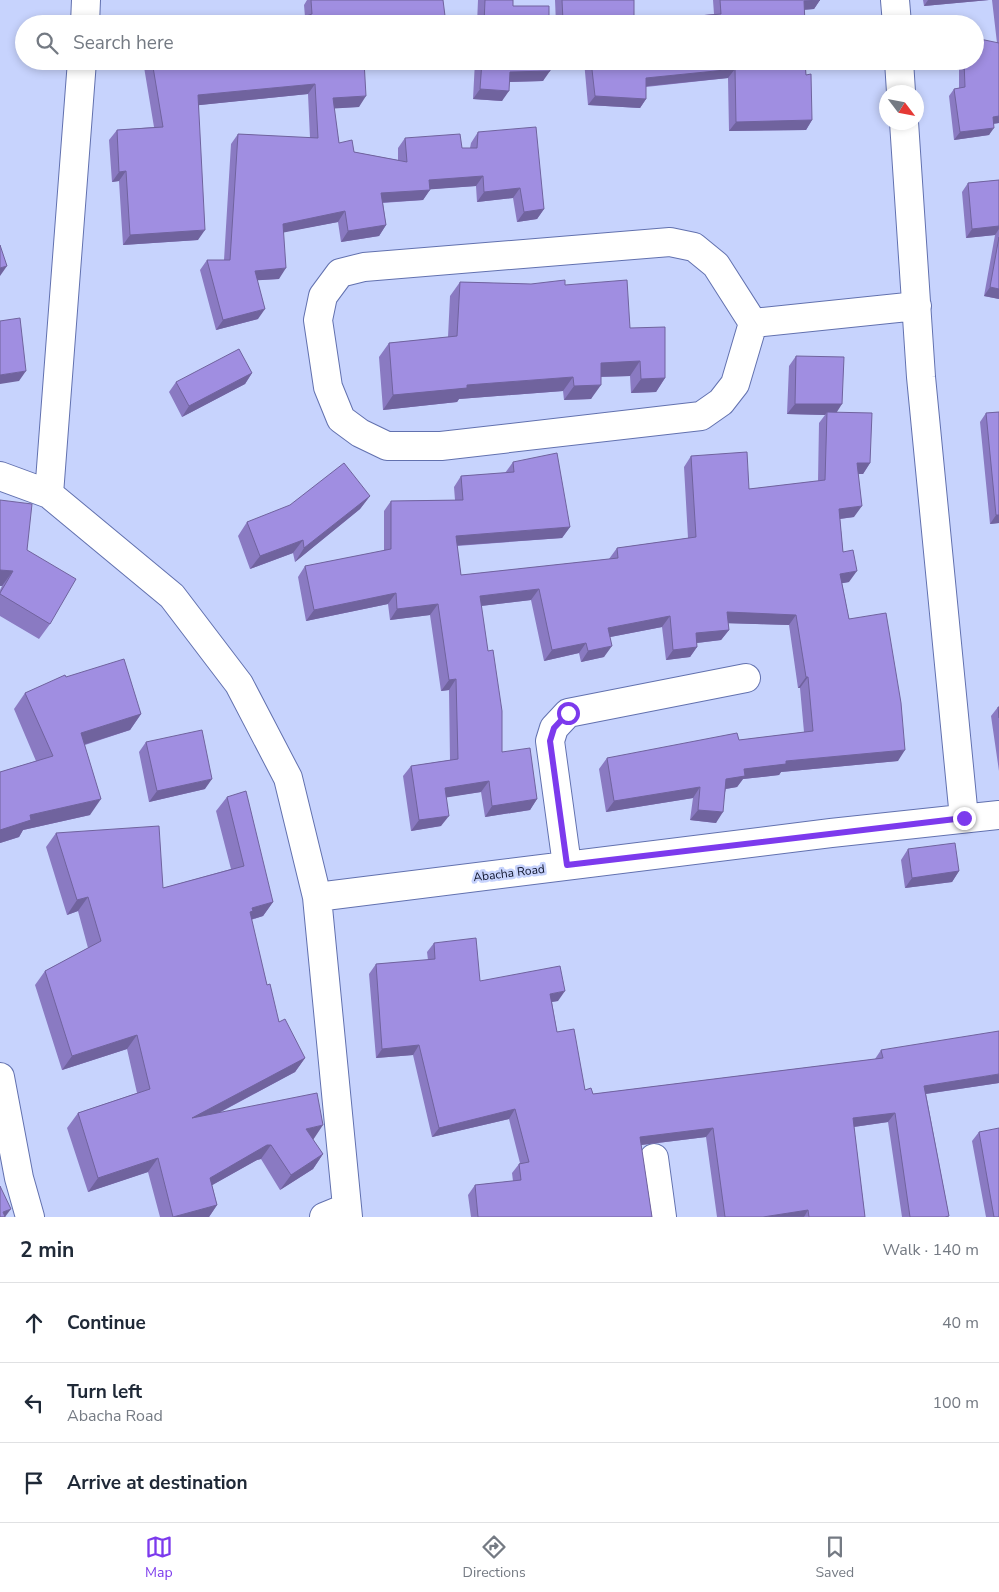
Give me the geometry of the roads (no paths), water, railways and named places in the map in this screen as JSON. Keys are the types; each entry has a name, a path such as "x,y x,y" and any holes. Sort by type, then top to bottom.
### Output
{"street":[{"path":"85,15 86,0"},
{"path":"895,0 896,15"},
{"path":"49,494 81,70"},
{"path":"900,70 901,85"},
{"path":"905,130 916,306 964,818"},
{"path":"670,242 694,247 716,265 752,323 734,384 721,402 701,416 441,446 387,446 360,433 341,418 328,387 318,320 323,296 340,273 364,267 670,242"},
{"path":"752,323 916,306"},
{"path":"0,476 49,494 172,596 239,684 288,778 317,897 339,1214"},
{"path":"567,865 550,741 554,728 568,713 746,678"},
{"name":"Abacha Road","path":"317,897 567,865 999,815"},
{"path":"0,1077 17,1169 30,1217"},
{"path":"654,1158 662,1217"}]}
